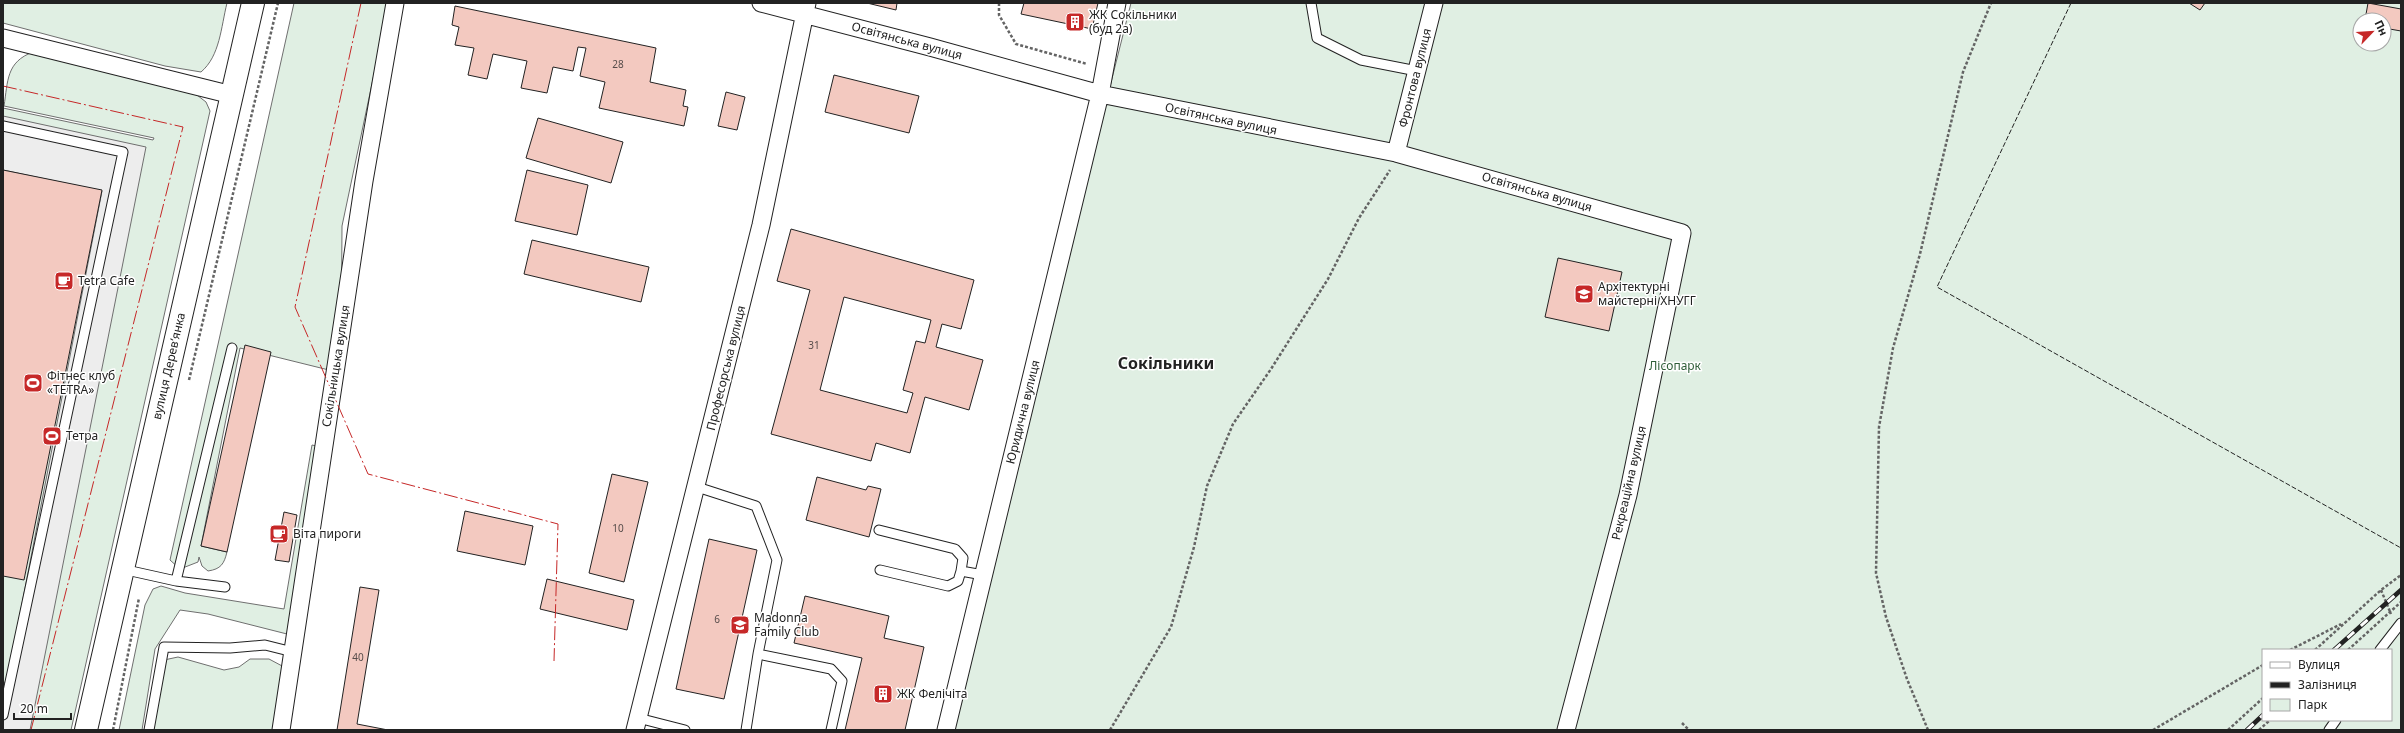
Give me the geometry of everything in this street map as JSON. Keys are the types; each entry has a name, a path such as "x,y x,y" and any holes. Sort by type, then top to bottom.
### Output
{"main road":[{"name":"вулиця Дерев’янка","path":"86,730 253,3"}],"street":[{"name":"Сокільницька вулиця","path":"281,730 364,181 395,3"},
{"name":"Освітянська вулиця","path":"761,3 806,8 1100,94 1396,153 1682,233"},
{"name":"Юридична вулиця","path":"946,730 1100,94 1117,3"},
{"name":"Фронтова вулиця","path":"1396,153 1434,3"},
{"name":"Професорська вулиця","path":"636,724 697,487 761,225 806,8"},
{"path":"3,38 232,95"},
{"name":"Рекреаційна вулиця","path":"1566,730 1628,495 1682,233"}],"lane":[{"path":"1311,3 1317,38 1361,60 1417,71"},
{"path":"3,126 123,152 3,715"},
{"path":"176,581 232,348"},
{"path":"697,487 756,506 777,560 758,654 746,730"},
{"path":"879,530 955,549 963,558 958,581 948,586 880,570"},
{"path":"122,569 176,581 225,587"},
{"path":"961,571 983,575"},
{"path":"2381,649 2400,624"},
{"path":"149,730 164,647 230,648 265,645 293,652"},
{"path":"758,654 831,669 842,681 831,730"},
{"path":"2329,730 2335,721"},
{"path":"636,724 686,730"}],"path":[{"path":"189,382 278,3"},
{"path":"999,3 999,15 1016,44 1104,69"},
{"path":"1928,730 1907,679 1886,617 1876,573 1879,427 1893,348 1920,254 1963,72 1991,3"},
{"path":"1110,730 1171,627 1194,547 1207,486 1233,424 1271,369 1328,279 1359,218 1389,172 1396,153"},
{"path":"113,730 144,575"},
{"path":"2316,649 2381,590 2401,575"},
{"path":"2381,590 2390,612 2400,624"},
{"path":"2349,649 2401,602"},
{"path":"2292,649 2346,621"},
{"path":"2153,730 2262,666"},
{"path":"2228,730 2262,699"},
{"path":"2259,730 2269,721"},
{"path":"1682,723 1689,730"}],"green space":[{"path":"3,3 227,3 216,49 212,58 201,72 165,66 3,23"},
{"path":"294,3 389,3 342,226 341,373 240,348 201,546 227,552 225,560 216,569 208,571 202,566 199,557 198,562 180,569 170,560"},
{"name":"Лісопарк","path":"1131,3 2401,3 2401,730 948,730"},
{"name":"Тетра","path":"33,52 193,92 206,102 210,111 71,730 3,730 3,108 153,140 154,138 4,106 8,81 13,67 24,56"},
{"path":"312,445 321,447 287,634 208,614 180,610 155,649 142,730 119,730 145,605 153,589 161,586 185,593 284,609"},
{"path":"178,657 224,670 239,667 250,659 269,659 284,667 276,730 153,730 164,660"}],"shaded area":[{"path":"3,116 146,147 30,730 3,730 3,683 7,681 102,191 3,170"}],"building":[{"path":"867,3 897,3 896,10"},
{"name":"ЖК Сокільники (буд 2а)","path":"1024,3 1098,3 1092,29 1021,14"},
{"path":"2189,3 2205,3 2200,10"},
{"path":"2368,3 2401,9 2401,31 2392,29 2392,12 2366,12"},
{"path":"455,6 656,48 650,82 686,90 683,106 688,107 684,126 599,108 605,82 580,76 586,48 578,47 573,71 553,67 547,93 521,88 527,61 493,54 487,79 468,75 474,48 455,45 459,27 452,25"},
{"path":"834,75 919,96 909,133 825,112"},
{"path":"726,92 745,97 737,130 718,126"},
{"path":"538,118 623,142 611,183 526,158"},
{"name":"Фітнес клуб «TETRA»","path":"3,170 102,190 24,580 3,576"},
{"path":"527,170 588,185 577,235 515,221"},
{"path":"791,229 974,280 961,329 942,324 936,347 983,360 969,410 925,397 910,453 876,443 871,461 771,434 810,290 777,281","holes":["844,297 931,320 925,343 916,341 903,390 913,393 907,413 820,390"]},
{"path":"532,240 649,267 641,302 524,274"},
{"path":"1558,258 1622,272 1609,331 1545,317"},
{"path":"245,345 271,352 227,552 201,546"},
{"path":"612,474 648,482 624,582 589,573"},
{"path":"817,477 866,490 868,486 881,489 869,537 806,520"},
{"path":"465,511 533,526 525,565 457,551"},
{"path":"284,512 297,515 289,562 275,560"},
{"path":"709,539 757,550 724,699 676,689"},
{"path":"547,579 634,600 627,630 540,609"},
{"path":"360,587 379,590 357,724 388,730 337,730"},
{"name":"ЖК Фелічіта","path":"805,596 889,616 884,638 924,647 905,730 845,730 862,658 794,643"}],"railway":[{"path":"2335,649 2401,590"},
{"path":"2247,730 2262,716"}],"fence":[{"path":"2071,3 1937,287 2401,548"}],"power":[{"path":"361,3 295,307 368,474 558,524 554,661"},
{"path":"3,86 183,127 31,730"}],"place":[{"name":"ЖК Сокільники (буд 2а)","path":"1075,22"},
{"name":"Tetra Cafe","path":"64,281"},
{"name":"Архітектурні майстерні ХНУГГ","path":"1584,294"},
{"name":"Фітнес клуб «TETRA»","path":"33,383"},
{"name":"Тетра","path":"52,436"},
{"name":"Віта пироги","path":"279,534"},
{"name":"Madonna Family Club","path":"740,625"},
{"name":"ЖК Фелічіта","path":"883,694"}],"district":[{"name":"Сокільники","path":"1166,363"}]}
